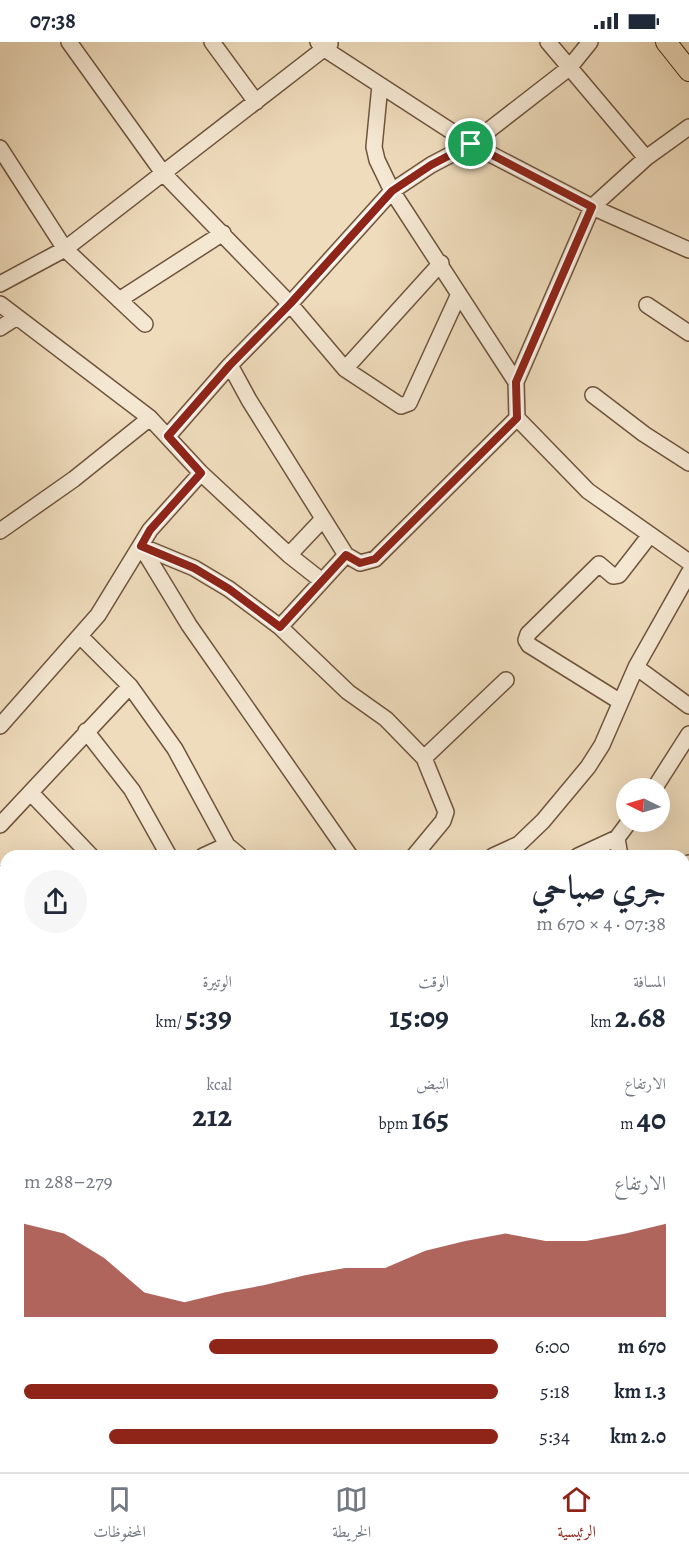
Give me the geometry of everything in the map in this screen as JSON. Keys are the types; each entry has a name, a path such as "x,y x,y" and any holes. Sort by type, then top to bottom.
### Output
{"main road":[{"path":"666,42 689,71"}],"street":[{"path":"69,42 163,173 290,304 345,369 405,407 459,294"},
{"path":"212,42 255,102"},
{"path":"548,42 646,158"},
{"path":"168,436 230,365 290,304 392,191 431,165 471,144 569,68 590,42"},
{"path":"0,284 65,249 255,102 324,44 380,85 471,144 592,207 689,250"},
{"path":"380,85 375,147 377,160 392,191 441,263 516,382"},
{"path":"689,127 646,158 592,207 516,382 517,418 588,491 689,562"},
{"path":"0,147 65,249 145,324"},
{"path":"119,300 223,233"},
{"path":"345,369 441,263"},
{"path":"0,304 150,418 201,473 289,555 322,581"},
{"path":"647,305 689,333"},
{"path":"0,328 17,317"},
{"path":"230,365 346,555 360,563 375,559 517,418"},
{"path":"592,395 644,434 689,463"},
{"path":"0,531 74,479 150,418"},
{"path":"0,726 98,615 150,530 201,473"},
{"path":"289,555 323,519"},
{"path":"619,701 530,645 526,640 528,634 599,564 613,576 618,575 650,535"},
{"path":"141,546 194,568 229,589 280,627 348,692 386,718 424,758 446,812 443,821 423,850"},
{"path":"141,546 189,625 346,850"},
{"path":"280,627 346,555"},
{"path":"522,850 588,767 602,745 619,701 636,667 689,573"},
{"path":"80,636 130,686 175,749 227,845 233,850"},
{"path":"636,667 689,706"},
{"path":"424,758 506,680"},
{"path":"0,825 130,686"},
{"path":"86,731 132,790 166,850"},
{"path":"661,778 689,734"},
{"path":"31,793 85,850"},
{"path":"591,850 617,838 622,832"},
{"path":"617,838 619,850"},
{"path":"216,850 227,845"}],"route":[{"path":"471,144 592,207 516,382 517,418 375,559 360,563 346,555 280,627 229,589 194,568 141,546 150,530 201,473 168,436 230,365 290,304 392,191 431,165 471,144"}]}
